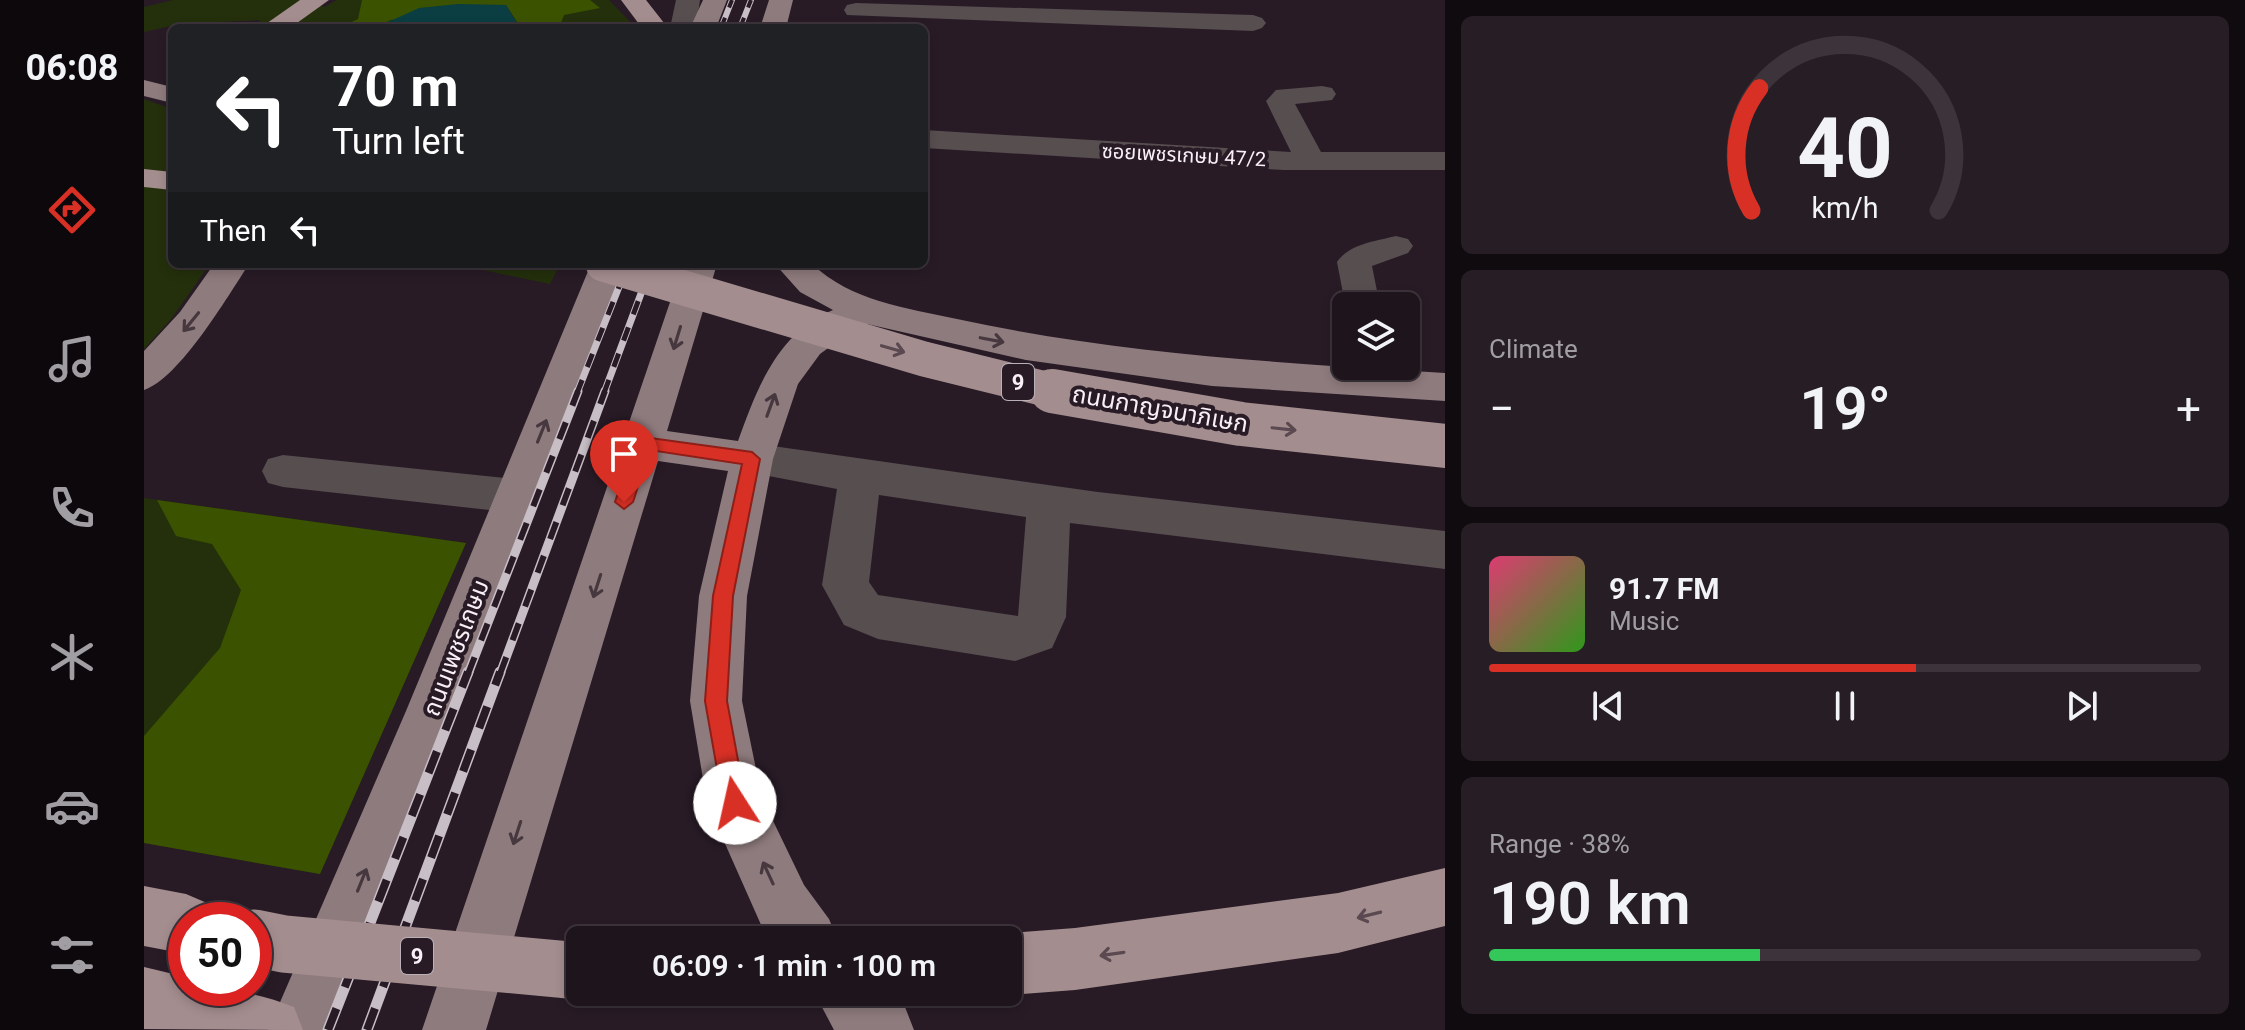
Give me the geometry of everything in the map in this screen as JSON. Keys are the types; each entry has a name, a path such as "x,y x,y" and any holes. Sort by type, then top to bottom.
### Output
{"highway":[{"path":"279,24 317,0"},
{"path":"633,0 652,24"},
{"path":"144,178 168,181"},
{"name":"ถนนกาญจนาภิเษก","path":"618,268 939,362 1119,405 1250,426 1445,446"},
{"path":"661,268 803,324"},
{"path":"1022,963 1075,959 1338,923 1445,897"},
{"path":"144,916 168,921"},
{"name":"9","path":"272,942 566,970"},
{"path":"144,998 271,1030"}],"main road":[{"path":"705,24 715,0"},
{"path":"774,24 781,0"},
{"path":"144,88 168,94"},
{"path":"144,376 193,321 229,268"},
{"name":"ถนนเพชรเกษม","path":"300,1030 432,711 603,268"},
{"path":"454,1030 699,268"},
{"path":"796,268 812,284 864,311 1012,344 1122,362 1212,372 1332,374"},
{"path":"798,926 783,906 735,803 716,701 723,596 752,459 780,380 807,345 840,321 864,311"},
{"path":"1418,380 1445,387"},
{"path":"643,443 752,459"},
{"path":"855,1006 862,1016 882,1030"}],"street":[{"path":"684,24 688,0"},
{"path":"856,13 1253,23"},
{"path":"1311,161 1280,101 1286,96 1322,94"},
{"name":"ซอยเพชรเกษม 47/2","path":"928,139 1170,156 1311,161 1445,161"},
{"path":"1359,292 1354,262 1373,252 1396,246"},
{"path":"752,459 1049,505 1237,530 1445,550"},
{"path":"283,471 516,496"},
{"path":"860,476 845,585 861,610 893,621 1015,639 1035,633 1042,617 1049,505"}],"green space":[{"path":"173,0 308,0 324,7 337,0 609,0 632,24 258,24 260,20 168,24 168,27 144,32 144,7"},
{"path":"362,0 590,0 600,8 564,15 561,24 518,24 506,5 391,20 383,24 347,24 358,19"},
{"path":"144,99 168,108 168,268 207,268 172,318 144,349"},
{"path":"473,268 558,268 550,284"},
{"path":"144,498 466,543 320,874 144,843"},
{"path":"157,500 466,543 320,874 144,843 144,736 220,648 241,590 212,544 176,536"}],"water":[{"path":"458,4 506,5 517,24 384,24 419,8"}],"railway":[{"path":"723,24 732,0"},
{"path":"742,24 751,0"},
{"path":"577,393 626,268"},
{"path":"604,393 651,268"},
{"path":"468,674 578,391"},
{"path":"500,674 605,391"},
{"path":"328,1030 468,672"},
{"path":"367,1030 500,672"}],"route":[{"path":"624,502 643,443 752,459 723,596 716,701 735,803"}]}
